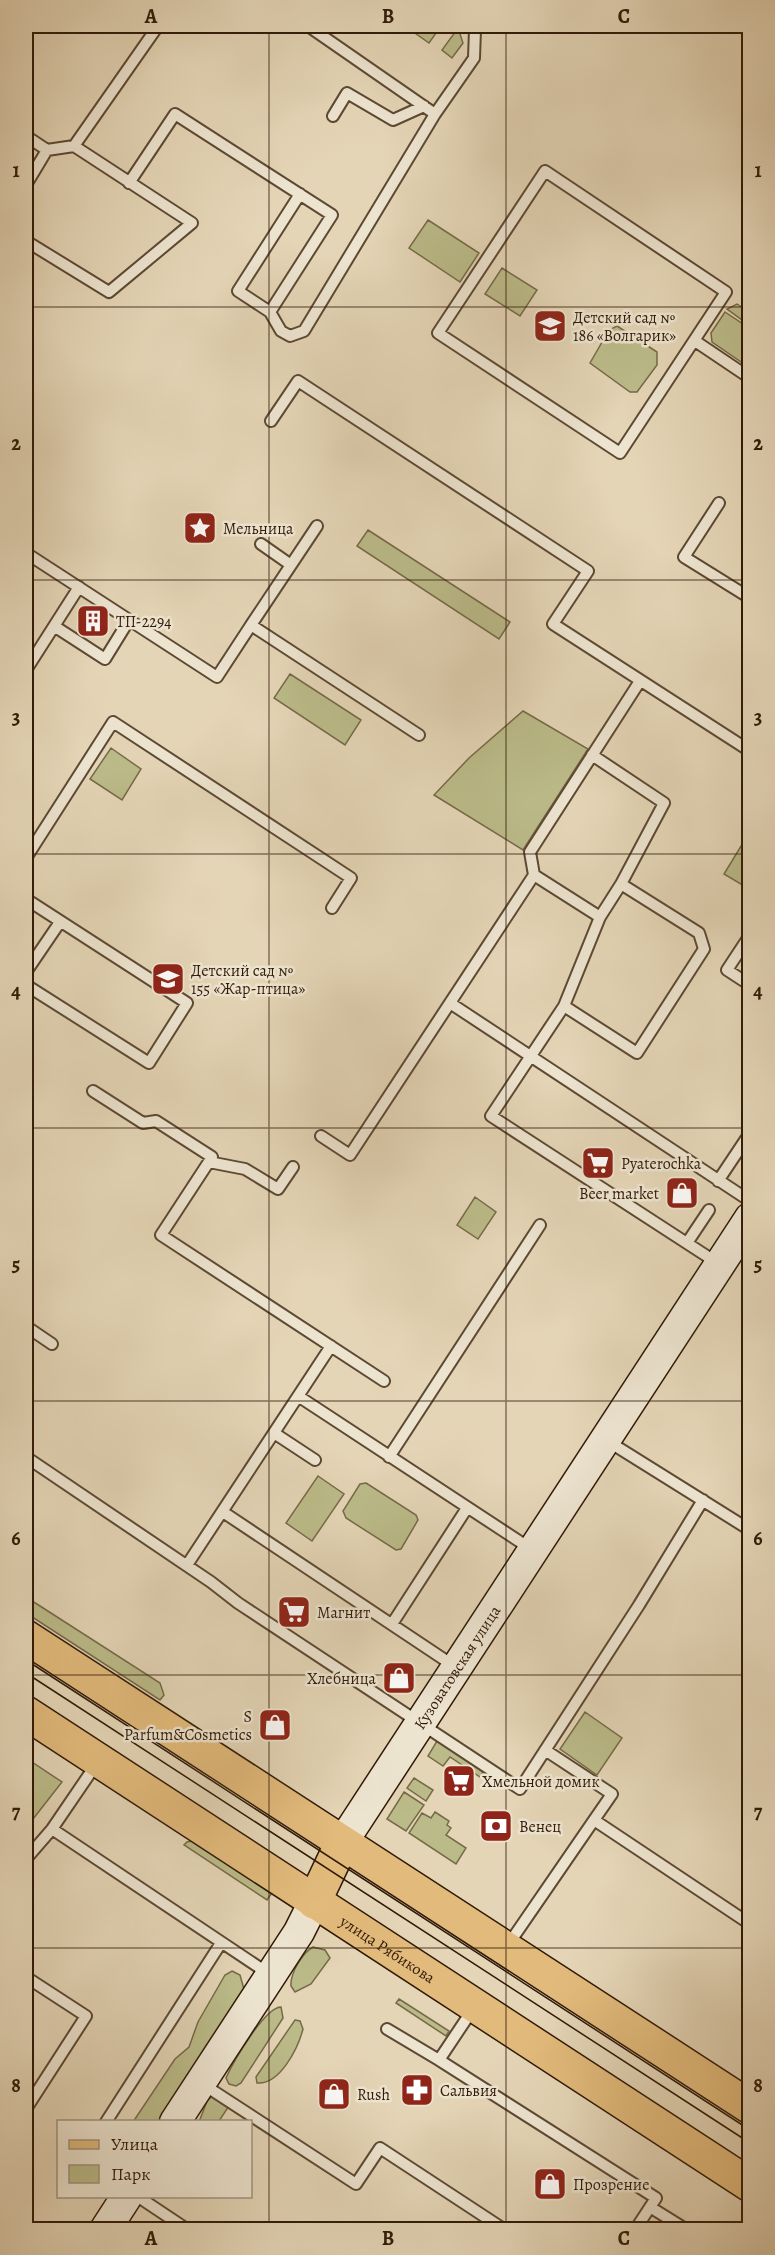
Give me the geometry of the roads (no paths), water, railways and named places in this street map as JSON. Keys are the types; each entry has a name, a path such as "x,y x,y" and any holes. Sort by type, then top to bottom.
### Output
{"main road":[{"path":"26,1637 750,2107"},
{"name":"улица Рябикова","path":"26,1713 750,2185"},
{"name":"Кузоватовская улица","path":"314,1902 342,1843"}],"street":[{"name":"Кузоватовская улица","path":"342,1843 750,1218"},
{"name":"Кузоватовская улица","path":"176,2120 299,1932 314,1902"},
{"path":"105,2229 126,2198"}],"lane":[{"path":"74,146 158,26"},
{"path":"308,26 435,114"},
{"path":"300,194 238,291 270,312 285,334 297,335 304,331 435,114 474,58 474,27"},
{"path":"333,116 347,93 393,120 424,106"},
{"path":"129,183 175,114 332,215 270,312"},
{"path":"26,136 47,150 74,146 192,224 109,292 26,241"},
{"path":"26,185 47,150"},
{"path":"545,171 726,292 695,341 620,453 438,333 545,171"},
{"path":"695,341 750,378"},
{"path":"271,421 298,381 588,571 553,624 750,751"},
{"path":"719,502 684,557 750,598"},
{"path":"26,553 217,677 317,526"},
{"path":"261,544 291,565"},
{"path":"26,670 79,587"},
{"path":"54,626 105,659 129,620"},
{"path":"251,625 419,735"},
{"path":"321,1136 350,1155 534,875 530,852 640,681"},
{"path":"26,858 113,722 351,878 332,908"},
{"path":"592,755 664,803 621,884 600,916 564,1006 491,1116 720,1264"},
{"path":"534,875 600,916"},
{"path":"564,1006 637,1053 704,949 699,933 621,884"},
{"path":"26,899 187,1004 149,1063 26,985"},
{"path":"26,972 60,922"},
{"path":"750,935 727,970 750,984"},
{"path":"450,1003 750,1201"},
{"path":"93,1091 143,1123 156,1121 212,1157 161,1235 384,1381"},
{"path":"718,1181 750,1133"},
{"path":"208,1162 244,1169 278,1189 292,1167"},
{"path":"687,1243 709,1210"},
{"path":"389,1457 540,1225"},
{"path":"26,1327 52,1344"},
{"path":"187,1565 331,1347"},
{"path":"298,1396 533,1551"},
{"path":"273,1433 315,1460"},
{"path":"606,1439 750,1530"},
{"path":"26,1457 187,1565 238,1603 520,1789 703,1500"},
{"path":"392,1624 467,1508"},
{"path":"223,1512 457,1668"},
{"path":"505,1949 612,1794 545,1750"},
{"path":"26,1859 52,1829 98,1761"},
{"path":"594,1820 750,1924"},
{"path":"52,1829 270,1975"},
{"path":"107,2120 221,1942"},
{"path":"26,1977 86,2016 26,2109"},
{"path":"439,2060 474,2006"},
{"path":"387,2029 656,2198 635,2229"},
{"path":"201,2083 356,2184 380,2148 505,2229"},
{"path":"140,2198 188,2229"},
{"path":"650,2206 687,2229"}],"tram line":[{"path":"26,1660 750,2130"},
{"path":"26,1673 750,2143"}],"place":[{"name":"Детский сад № 186 «Волгарик»","path":"550,326"},
{"name":"Мельница","path":"200,528"},
{"name":"ТП-2294","path":"93,621"},
{"name":"Детский сад № 155 «Жар-птица»","path":"168,979"},
{"name":"Pyaterochka","path":"598,1163"},
{"name":"Beer market","path":"682,1193"},
{"name":"Магнит","path":"294,1612"},
{"name":"Хлебница","path":"399,1678"},
{"name":"S Parfum&Cosmetics","path":"275,1725"},
{"name":"Хмельной домик","path":"459,1781"},
{"name":"Венец","path":"496,1826"},
{"name":"Сальвия","path":"417,2090"},
{"name":"Rush","path":"334,2094"},
{"name":"Прозрение","path":"550,2184"}]}
